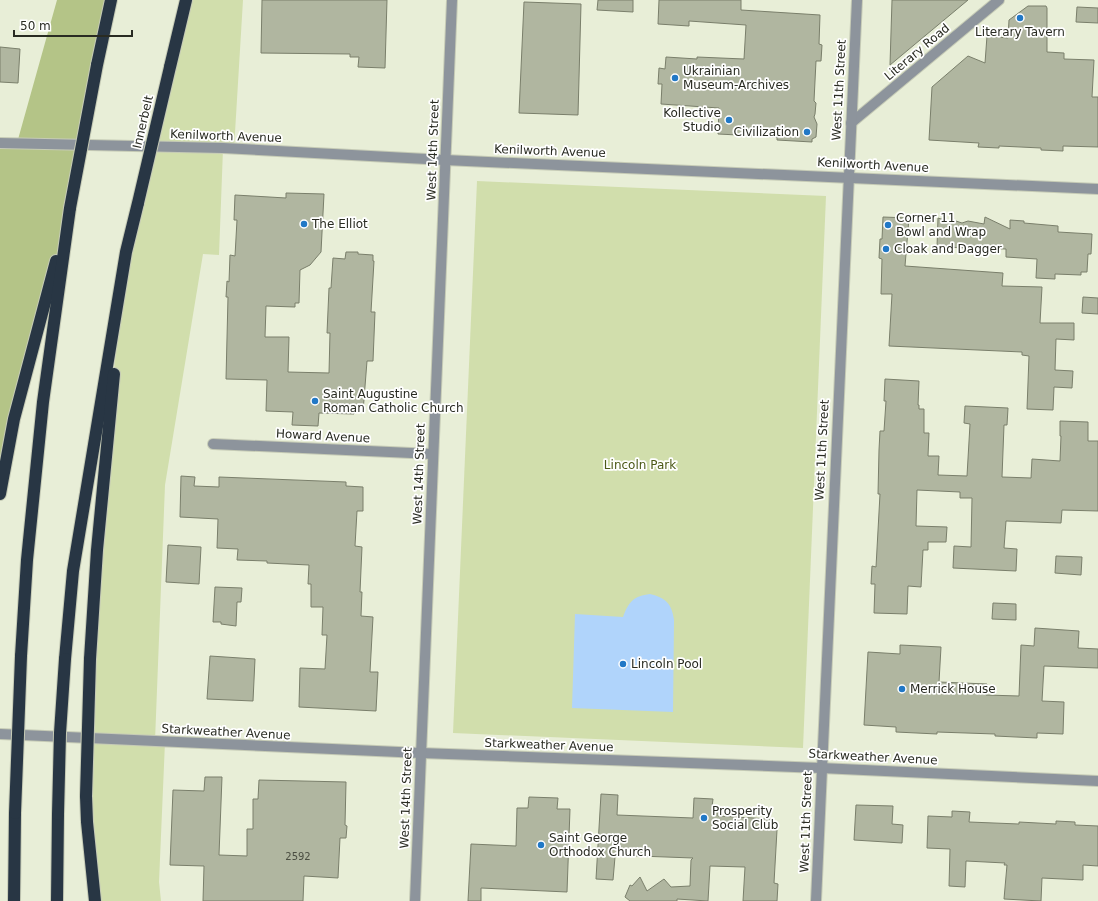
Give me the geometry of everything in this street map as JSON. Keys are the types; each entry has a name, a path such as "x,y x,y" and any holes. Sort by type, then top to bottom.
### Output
{"highway":[{"path":"14,901 15,813 21,656 27,560 43,402 70,208 110,0"},
{"name":"Innerbelt","path":"126,252 186,0"},
{"path":"0,494 14,419 70,208"},
{"path":"57,901 60,733 73,571 126,252"},
{"path":"95,901 86,796 90,659 97,550 126,252"}],"street":[{"name":"West 14th Street","path":"415,901 452,0"},
{"name":"West 11th Street","path":"816,901 857,0"},
{"name":"Literary Road","path":"851,123 999,0"},
{"name":"Kenilworth Avenue","path":"0,143 223,148 445,160 1098,189"},
{"name":"Howard Avenue","path":"212,444 433,454"},
{"name":"Starkweather Avenue","path":"0,734 1098,781"}],"green space":[{"path":"57,0 111,0 70,208 14,419 0,494 0,143 17,143"},
{"path":"186,0 243,0 234,149 223,149 219,255 203,254 165,485 155,741 165,742 159,882 161,901 95,901 89,846 97,550 126,251"},
{"name":"Lincoln Park","path":"477,181 826,196 803,748 453,733"}],"water":[{"name":"Lincoln Pool","path":"650,594 667,602 673,614 673,712 572,708 575,614 623,617 633,600 640,596"}],"building":[{"path":"262,0 387,0 385,68 358,67 359,57 350,57 350,54 261,53"},
{"path":"598,0 633,0 633,12 597,10"},
{"path":"659,0 741,0 741,10 820,15 819,44 822,45 821,61 816,61 814,101 816,103 814,117 817,124 816,137 812,139 812,142 777,140 777,137 718,134 719,108 661,104 662,84 658,84 659,68 665,69 666,57 697,59 697,57 744,59 746,25 689,21 689,26 658,24"},
{"path":"892,0 968,0 890,65"},
{"path":"524,2 581,4 578,115 519,113"},
{"path":"1028,6 1046,6 1047,8 1047,52 1064,53 1064,59 1094,60 1092,97 1098,97 1098,147 1063,146 1063,151 1041,150 1041,148 999,146 999,148 978,147 979,143 929,140 932,87 968,56 985,63 987,36 1008,38 1009,20"},
{"path":"1077,7 1098,8 1098,23 1076,22"},
{"path":"0,47 20,49 18,83 0,82"},
{"path":"286,193 324,194 321,252 310,265 300,270 299,303 295,303 295,307 266,306 265,337 289,337 288,372 329,373 330,333 327,333 329,288 331,288 333,258 345,259 346,252 358,252 358,254 373,255 374,261 371,312 375,312 373,361 367,361 363,412 354,411 354,414 319,413 318,426 292,425 293,412 266,411 267,380 226,379 228,297 226,297 227,281 229,282 230,255 235,256 237,220 234,220 235,195 286,198"},
{"path":"883,217 909,218 905,266 1003,273 1002,286 1042,287 1040,323 1074,323 1074,340 1056,339 1055,370 1073,371 1072,388 1054,387 1053,410 1027,409 1029,356 1022,355 1022,352 889,346 892,294 881,294 882,259 879,258"},
{"path":"985,217 1010,229 1010,220 1024,221 1024,223 1058,226 1058,232 1092,234 1091,254 1088,254 1087,272 1081,272 1081,275 1055,274 1055,279 1036,278 1037,259 1006,257 1006,249 937,247 938,218 950,222 956,221 962,223 968,221 984,224"},
{"path":"1083,297 1098,298 1098,314 1082,313"},
{"path":"885,379 919,381 918,405 919,409 924,409 924,433 929,433 928,456 939,456 938,475 967,476 970,424 964,423 965,406 1008,408 1007,425 1004,425 1002,477 1031,478 1032,459 1060,461 1060,421 1088,422 1088,441 1098,441 1098,511 1062,510 1061,523 1006,521 1004,548 1017,549 1016,571 953,568 954,546 971,547 972,498 960,498 960,492 917,490 916,526 947,527 946,542 928,542 928,550 923,550 921,587 908,586 907,614 874,613 875,584 871,584 872,566 876,567 880,494 878,494 879,450 880,431 884,431 886,401 884,401"},
{"path":"181,476 195,477 194,486 219,487 219,477 346,482 346,486 363,487 363,511 357,511 355,546 362,547 360,592 362,592 361,616 373,617 370,672 378,672 376,711 299,707 300,668 325,669 327,635 322,635 323,607 311,607 311,584 308,584 309,565 237,560 238,549 217,548 218,519 180,517"},
{"path":"168,545 201,547 199,584 166,582"},
{"path":"1056,556 1082,557 1081,575 1055,573"},
{"path":"215,587 242,588 241,602 237,602 236,626 221,624 221,622 213,622"},
{"path":"993,603 1016,604 1016,620 992,619"},
{"path":"1035,628 1079,631 1078,648 1098,649 1098,668 1044,666 1042,701 1064,702 1063,734 1037,733 1037,738 995,736 995,734 937,732 937,734 896,732 896,727 864,725 868,652 900,654 900,645 941,647 939,682 987,684 986,695 1019,696 1021,645 1034,646"},
{"path":"210,656 255,659 253,701 207,699"},
{"path":"205,777 222,777 219,855 247,856 247,829 253,829 253,799 258,799 259,780 346,782 346,838 340,838 338,878 304,876 303,901 203,901 204,866 170,865 173,790 204,791"},
{"path":"601,794 618,795 617,815 693,818 694,798 713,799 712,807 718,808 718,816 771,819 771,830 777,830 774,883 778,884 777,901 743,901 745,867 710,866 708,901 677,899 677,901 630,901 625,897 630,885 632,886 640,877 647,891 664,879 671,887 690,886 691,860 693,858 612,855 615,857 613,880 596,879"},
{"name":"Saint George Orthodox Church","path":"529,797 558,798 557,809 570,809 567,892 481,888 481,901 468,901 471,844 516,846 517,808 528,808"},
{"path":"856,805 893,806 892,824 903,825 902,843 854,840"},
{"path":"952,811 970,812 969,822 1056,824 1056,821 1075,822 1075,825 1098,826 1098,866 1083,865 1083,880 1042,878 1041,901 1004,899 1007,865 1004,865 1005,863 966,861 965,887 949,886 950,849 927,848 928,816 952,817"}],"place":[{"name":"Literary Tavern","path":"1020,18"},
{"name":"Ukrainian Museum-Archives","path":"675,78"},
{"name":"Kollective Studio","path":"729,120"},
{"name":"Civilization","path":"807,132"},
{"name":"The Elliot","path":"304,224"},
{"name":"Corner 11 Bowl and Wrap","path":"888,225"},
{"name":"Cloak and Dagger","path":"886,249"},
{"name":"Saint Augustine Roman Catholic Church","path":"315,401"},
{"name":"Lincoln Pool","path":"623,664"},
{"name":"Merrick House","path":"902,689"},
{"name":"Prosperity Social Club","path":"704,818"},
{"name":"Saint George Orthodox Church","path":"541,845"}]}
